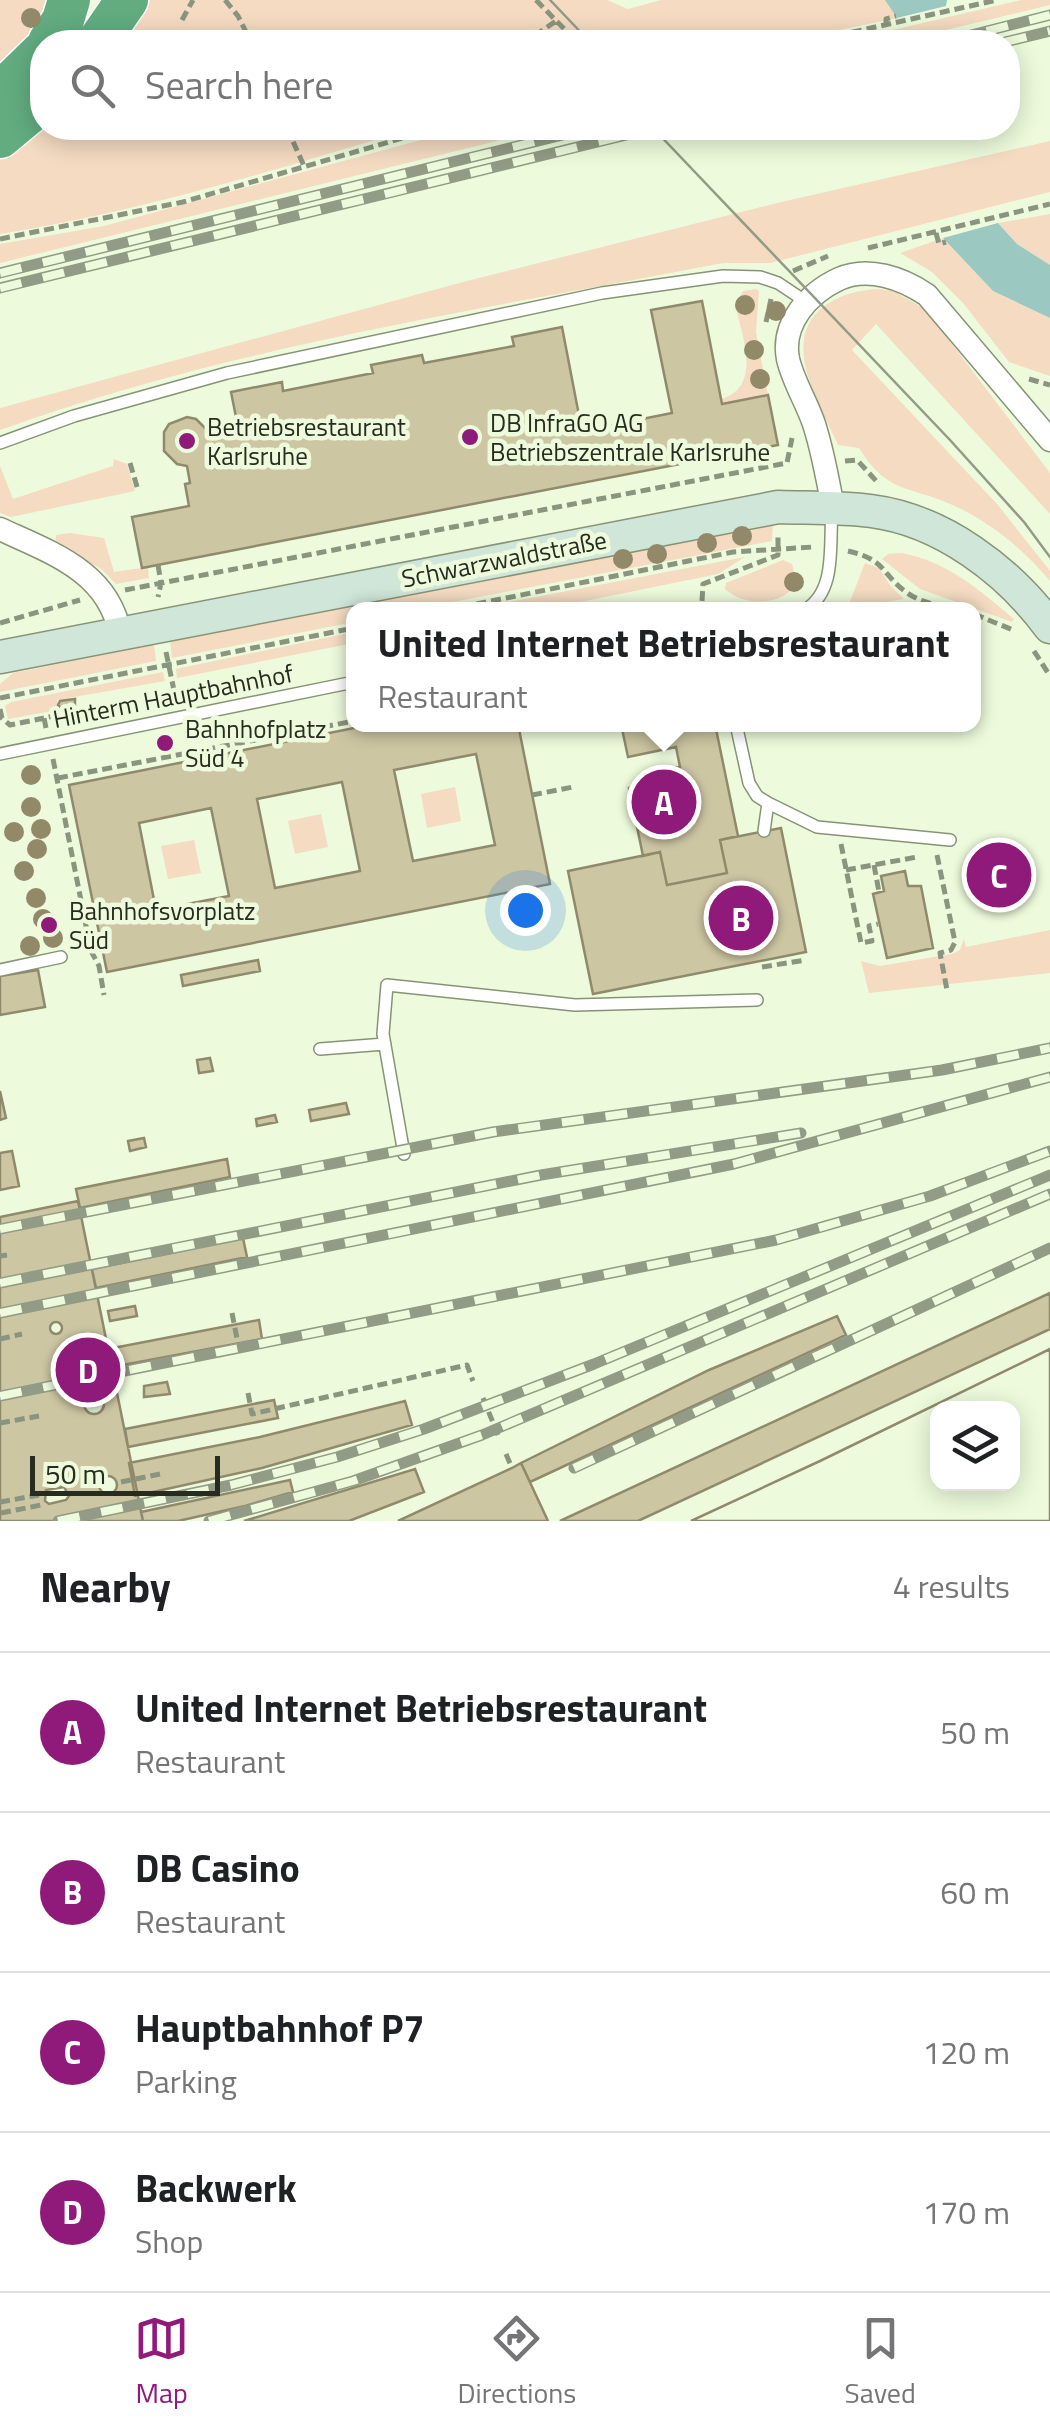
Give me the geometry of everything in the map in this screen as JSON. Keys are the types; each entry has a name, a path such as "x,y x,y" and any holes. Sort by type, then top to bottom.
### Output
{"highway":[{"path":"57,30 69,0"},
{"path":"106,30 127,0"},
{"path":"0,93 30,64"},
{"path":"0,137 30,112"}],"main road":[{"name":"Schwarzwaldstraße","path":"0,657 778,507 888,514 942,534 1000,574 1050,627"}],"street":[{"path":"833,508 817,436 788,358 787,339 806,301 845,277 888,276 908,282 927,296 1050,440"},
{"path":"0,529 55,554 84,574 116,611 120,634"}],"lane":[{"path":"0,443 74,416 226,373 602,293 723,276 769,280 806,301"},
{"path":"817,602 826,590 833,508"},
{"name":"Hinterm Hauptbahnhof","path":"0,754 346,684"},
{"path":"738,732 748,783 768,803 810,820 817,827 950,840"},
{"path":"764,831 768,803"},
{"path":"0,970 62,957"},
{"path":"404,1154 391,1099 385,1044 387,985 575,1004 757,1000"},
{"path":"320,1050 385,1044"}],"path":[{"path":"182,20 193,0"},
{"path":"225,0 245,30"},
{"path":"536,0 565,30"},
{"path":"863,30 997,0"},
{"path":"886,25 886,19 896,16"},
{"path":"543,30 556,21"},
{"path":"292,140 304,167"},
{"path":"0,239 183,202 396,140"},
{"path":"863,249 1050,204"},
{"path":"936,232 939,244 946,242"},
{"path":"130,463 138,490"},
{"path":"158,565 161,582 787,463 782,470"},
{"path":"486,602 733,552 829,547 860,554 883,566 906,592 927,602"},
{"path":"702,602 703,584 778,554 779,548"},
{"path":"981,616 1005,624 1025,638 1050,676"},
{"path":"0,698 346,630"},
{"path":"168,664 172,679"},
{"path":"0,709 2,718 10,724 44,718"},
{"path":"58,778 346,724"},
{"path":"49,744 104,994"},
{"path":"532,795 572,787"},
{"path":"838,828 861,943 872,941 869,926 878,924"},
{"path":"846,870 936,854 955,942 951,950 940,953 948,990"},
{"path":"874,865 880,892"},
{"path":"762,967 806,960"},
{"path":"232,1313 240,1354"},
{"path":"0,1339 22,1334"},
{"path":"248,1392 252,1414 467,1365 473,1381"},
{"path":"483,1398 498,1435"},
{"path":"0,1424 39,1416"},
{"path":"506,1454 512,1468"},
{"path":"121,1482 160,1474"},
{"path":"0,1502 38,1495"},
{"path":"1,1512 40,1504"}],"shaded area":[{"path":"0,0 57,0 35,30 30,30 30,37 0,78"},
{"path":"147,0 607,0 628,9 661,0 885,0 897,18 840,30 126,30"},
{"path":"1021,0 1050,0 1050,5 946,30 892,30"},
{"path":"30,135 30,140 374,140 157,201 0,234 0,151"},
{"path":"421,140 501,140 0,263 0,244 104,226"},
{"path":"1050,141 1050,192 770,263 723,263 449,314 267,353 177,375 0,430 0,408 463,282 777,203"},
{"path":"1050,214 1050,265 1017,244 998,223"},
{"path":"943,238 993,291 1050,318 1050,376 1009,362 963,303 932,272 900,253"},
{"path":"757,289 756,332 768,395 722,404 721,399 734,393 746,372 745,345 735,305 743,291"},
{"path":"893,291 925,309 1050,473 1050,514 876,324 852,350 997,504 1050,571 1050,581 996,530 957,507 891,482 859,448 838,445 807,372 805,335 812,319 826,305 851,293"},
{"path":"114,459 127,464 135,491 11,517 0,513 0,466 13,499 113,466"},
{"path":"773,524 772,541 453,602 368,602"},
{"path":"56,535 104,538 114,572 148,567 149,578 116,584 100,568 55,545"},
{"path":"888,554 919,557 948,570 1014,619 1012,622 981,611 981,602 956,602 920,589 882,559"},
{"path":"745,557 718,574 580,602 509,602"},
{"path":"783,560 792,564 797,584 782,597 752,601 725,589 726,583"},
{"path":"865,563 879,568 904,599 887,602 850,602"},
{"path":"346,606 346,624 172,658 170,640"},
{"path":"346,634 346,645 177,678 176,669"},
{"path":"154,645 156,661 0,692 0,684 13,673"},
{"path":"163,672 165,681 57,700 58,710 8,719 5,706 11,702"},
{"path":"455,787 461,821 427,828 421,794"},
{"path":"321,814 328,847 295,854 288,821"},
{"path":"194,840 201,873 168,879 161,846"},
{"path":"1050,930 1050,973 869,993 861,961 880,966 952,954 960,950 964,939 966,947"}],"water":[{"path":"885,0 947,0 946,6 897,18"},
{"path":"998,223 1017,244 1050,265 1050,318 993,291 943,238"}],"building":[{"name":"DB InfraGO AG Betriebszentrale Karlsruhe","path":"702,301 722,404 768,395 778,445 142,568 132,517 189,506 187,466 177,464 164,451 164,432 169,424 187,417 196,419 209,432 222,425 223,430 238,427 231,392 282,382 283,391 373,373 371,365 422,355 424,363 514,346 512,337 562,327 582,431 672,413 651,310"},
{"path":"75,699 75,705 58,705 60,701"},
{"path":"346,730 520,732 550,884 107,972 69,785","holes":["476,754 495,845 413,861 394,770","342,782 360,871 275,888 257,799","211,808 229,896 156,910 139,823"]},
{"path":"623,732 717,732 738,836 720,840 727,873 667,885 660,852 643,856 629,788 672,779 670,769 680,767 676,747 628,757"},
{"path":"781,828 806,952 593,994 568,871 660,852 667,885 727,873 720,840"},
{"path":"905,871 908,886 921,886 933,948 887,958 873,894 884,891 881,876"},
{"path":"258,960 260,971 183,986 181,975"},
{"path":"38,970 45,1007 0,1015 0,976"},
{"path":"210,1058 213,1071 199,1073 197,1060"},
{"path":"0,1091 6,1118 0,1120"},
{"path":"346,1103 349,1114 311,1121 309,1110"},
{"path":"275,1115 277,1122 257,1126 256,1119"},
{"path":"144,1138 146,1147 130,1151 128,1141"},
{"path":"12,1151 19,1186 0,1190 0,1153"},
{"path":"227,1159 230,1177 80,1208 76,1189"},
{"path":"78,1201 143,1521 0,1521 0,1217"},
{"path":"243,1238 247,1257 96,1288 92,1269"},
{"path":"1050,1293 1050,1329 638,1521 560,1521"},
{"path":"135,1306 137,1316 110,1321 108,1311"},
{"path":"837,1316 846,1335 530,1482 521,1463 709,1370"},
{"path":"259,1320 262,1339 112,1367 108,1349"},
{"path":"56,1322 62,1328 56,1334 50,1328"},
{"path":"1050,1349 1050,1521 691,1521 930,1407 930,1491 1020,1491 1020,1401 943,1401"},
{"path":"1050,1349 1050,1521 691,1521 930,1407 930,1491 1020,1491 1020,1401 943,1401"},
{"path":"167,1382 170,1394 144,1397 144,1386"},
{"path":"94,1394 104,1404 94,1414 84,1404"},
{"path":"274,1400 278,1418 128,1447 125,1429"},
{"path":"405,1401 412,1425 262,1468 135,1496 129,1463 260,1437"},
{"path":"521,1463 548,1521 398,1521 512,1468"},
{"path":"415,1469 424,1492 349,1521 244,1521"},
{"path":"108,1476 117,1485 108,1494 99,1485"},
{"path":"290,1480 293,1492 245,1506 178,1521 143,1521 141,1512"},
{"path":"64,1487 69,1496 66,1500 49,1504 45,1501 46,1490"}],"tram line":[{"path":"550,0 579,30"},
{"path":"664,140 950,440 1050,557"}],"railway":[{"path":"991,30 1050,15"},
{"path":"1020,38 1050,31"},
{"path":"0,273 542,140"},
{"path":"0,288 606,140"},
{"path":"0,1229 493,1132 942,1070 1050,1048"},
{"path":"0,1313 734,1164 1050,1077"},
{"path":"0,1283 541,1175 801,1133"},
{"path":"0,1396 776,1240 930,1196 1050,1151"},
{"path":"58,1521 231,1485 424,1429 594,1364 1050,1175"},
{"path":"209,1521 353,1481 482,1435 1050,1194"},
{"path":"574,1468 1050,1248"}],"place":[{"name":"DB InfraGO AG Betriebszentrale Karlsruhe","path":"470,437"},
{"name":"Betriebsrestaurant Karlsruhe","path":"187,441"},
{"name":"Bahnhofplatz Süd 4","path":"165,743"},
{"name":"United Internet Betriebsrestaurant","path":"664,802"},
{"name":"Hauptbahnhof P7","path":"999,875"},
{"name":"DB Casino","path":"741,918"},
{"name":"Bahnhofsvorplatz Süd","path":"49,925"},
{"name":"Backwerk","path":"88,1370"}]}
